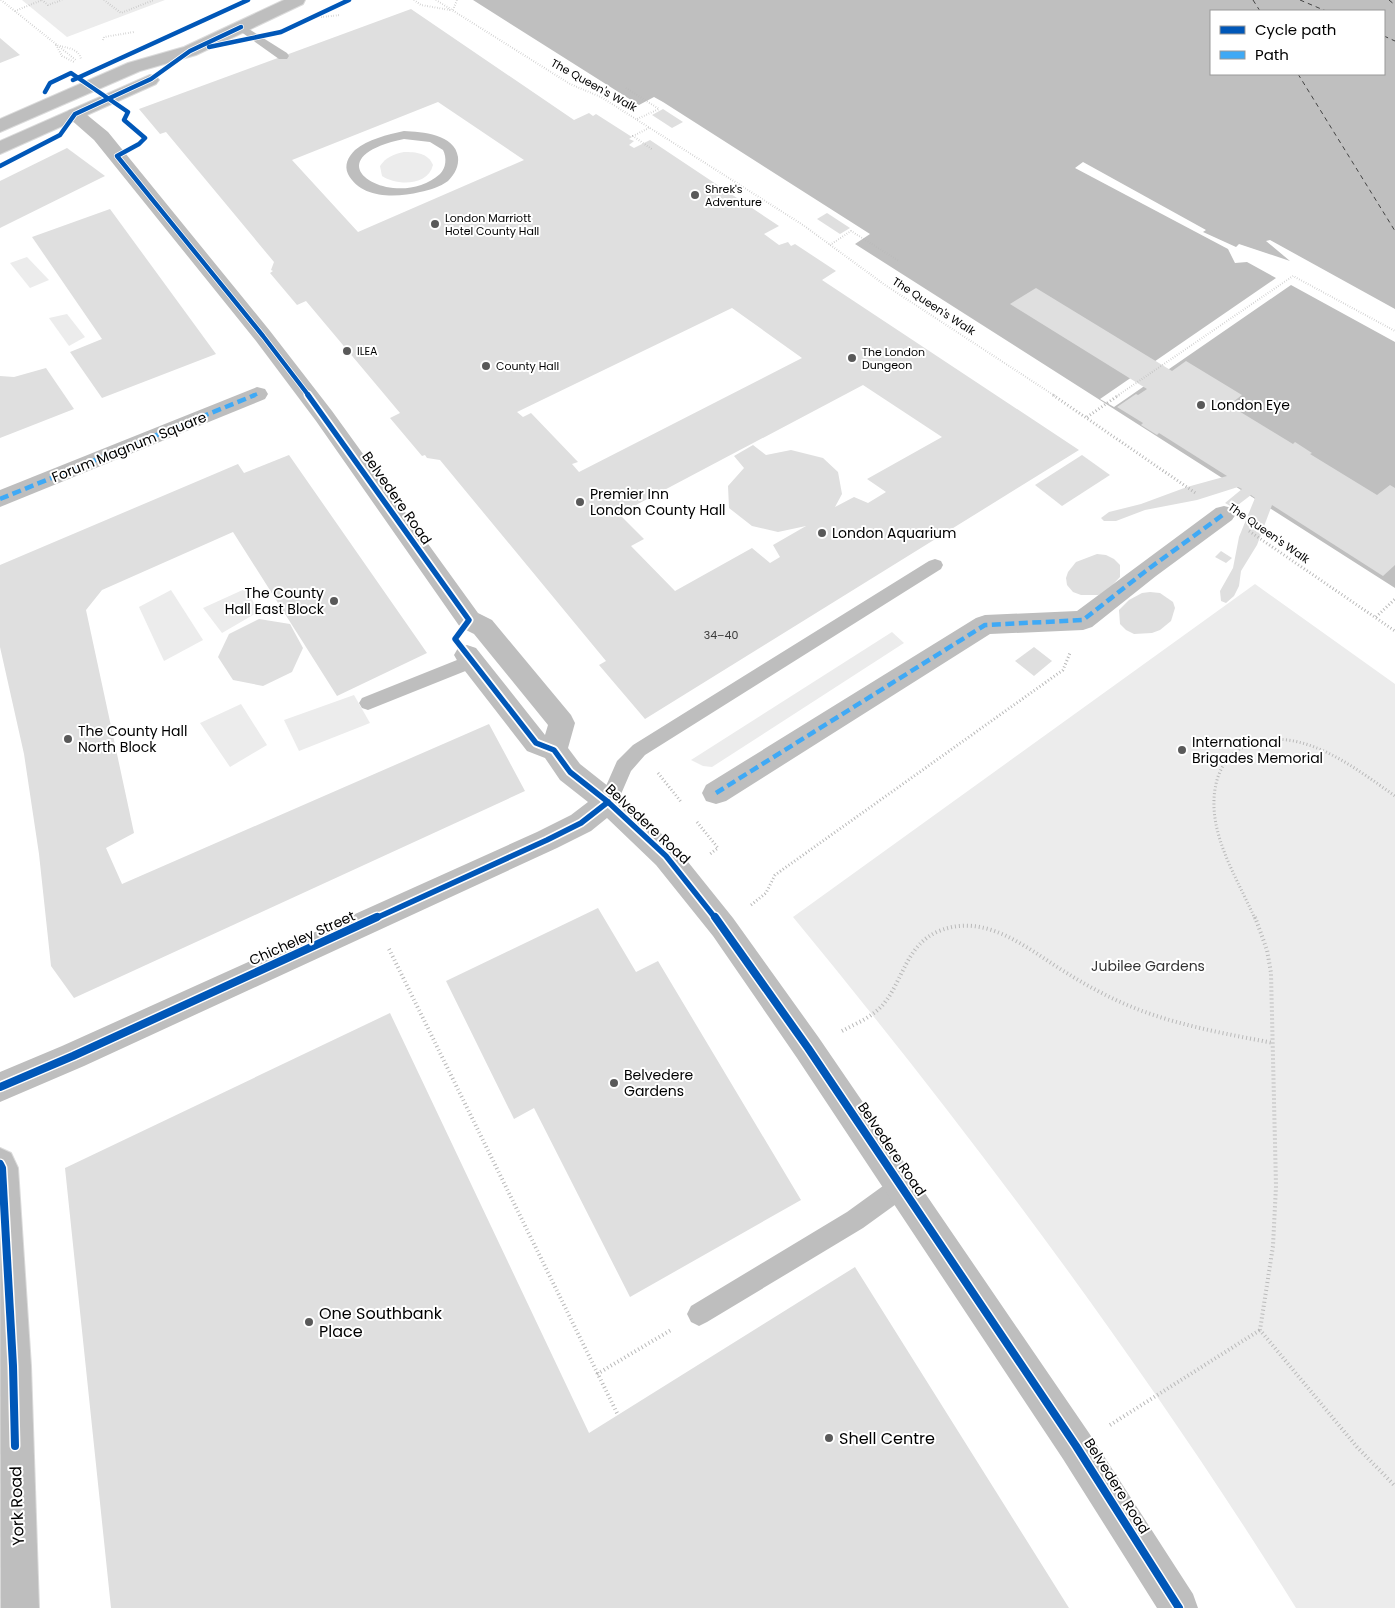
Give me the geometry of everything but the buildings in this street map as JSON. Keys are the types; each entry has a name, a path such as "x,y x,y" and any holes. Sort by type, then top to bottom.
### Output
{"street":[{"path":"0,148 151,80 190,52 297,0"},
{"path":"0,126 134,67 190,52"},
{"name":"Belvedere Road","path":"75,114 101,136 263,336 324,416 469,620 483,626 562,723 554,750"},
{"name":"Forum Magnum Square","path":"0,499 258,394"},
{"path":"716,793 985,625 1083,620 1146,570 1224,514"},
{"name":"Belvedere Road","path":"469,658 536,742 554,750 570,772 608,802 672,861 723,926 902,1186 1076,1446 1179,1608"},
{"name":"Chicheley Street","path":"0,1087 547,840 581,823 608,802"},
{"name":"York Road","path":"0,1164 2,1168 13,1366 20,1608"}],"lane":[{"path":"241,27 283,56"},
{"path":"367,130 380,140 404,135 421,136 436,140 448,147 453,156 452,167 438,182 424,188 406,192 389,192 373,188 358,179 353,170 354,160 360,152 380,140"},
{"path":"608,802 624,766 640,750 935,565"},
{"path":"368,703 469,658"},
{"path":"699,1314 855,1220 902,1186"}],"path":[{"path":"1,0 73,58"},
{"path":"14,11 42,0 48,5 62,0"},
{"path":"104,0 121,13 154,0"},
{"path":"453,10 457,0"},
{"path":"315,18 334,10"},
{"path":"103,40 104,37 134,32"},
{"path":"56,45 74,50 80,55"},
{"path":"56,45 61,56 66,60"},
{"path":"626,88 659,108 637,120"},
{"path":"649,128 633,136 653,150"},
{"path":"830,245 851,232 899,261"},
{"path":"1087,417 1293,276 1395,331"},
{"path":"1376,617 1395,598"},
{"path":"723,926 766,892 775,875 1063,670 1083,620"},
{"path":"1395,796 1348,764 1326,752 1304,743 1284,740 1260,741 1238,749 1224,762 1216,780 1214,802 1218,830 1228,860 1259,926 1267,952 1272,981 1277,1145 1274,1234 1260,1330 1357,1447 1395,1486"},
{"path":"374,919 618,1415"},
{"path":"808,1048 873,1015 886,1001 910,954 924,941 938,932 953,927 971,925 988,928 1003,934 1084,984 1109,998 1136,1009 1196,1027 1273,1043"},
{"path":"597,1374 699,1314"},
{"path":"1076,1446 1260,1330"}],"green space":[{"path":"22,0 165,0 67,37"},
{"path":"404,152 417,153 428,158 433,165 430,172 425,177 411,182 396,181 382,176 380,166 382,163 390,156"},
{"path":"27,257 49,280 30,288 10,263"},
{"path":"67,314 85,337 69,346 49,318"},
{"name":"Jubilee Gardens","path":"1255,584 1395,684 1395,1608 1296,1608 1179,1429 1056,1254 927,1084 793,917"},
{"path":"247,588 258,612 222,633 203,608"},
{"path":"171,590 203,640 164,661 139,607"},
{"path":"892,632 904,643 712,767 703,766 691,760"},
{"path":"354,695 370,723 299,751 284,720"},
{"path":"241,704 267,745 230,767 200,723"}],"shaded area":[{"path":"473,0 1395,0 1395,588 855,244 870,234 654,97 639,105"}],"pier":[{"path":"1083,162 1206,230 1203,232 1236,247 1239,244 1290,261 1266,241 1270,240 1395,309 1395,342 1291,285 1114,407 1100,399 1276,278 1247,262 1235,263 1228,249 1075,168"}],"ferry route":[{"path":"1253,0 1259,10"},
{"path":"1300,0 1324,10"},
{"path":"1389,0 1395,5"},
{"path":"1385,36 1395,41"},
{"path":"1299,75 1395,231"}],"marked path":[{"path":"0,499 257,394"},
{"path":"716,793 985,625 1083,620 1147,570 1224,514"}],"cycle path":[{"path":"73,80 248,0"},
{"path":"209,47 281,32 349,0"},
{"path":"0,166 60,135 75,114 151,79 190,51 241,27"},
{"path":"45,92 50,83 71,73 128,112 124,120 145,138 139,144 117,156 263,336 324,416 469,620 455,639 536,743 554,750 570,772 608,802 666,856 723,927 808,1048 1076,1446 1179,1608"},
{"path":"0,1087 73,1056 547,840 581,823 608,802"},
{"path":"0,1164 2,1168 13,1366 15,1446"}],"place":[{"name":"Shrek's Adventure","path":"695,195"},
{"name":"London Marriott Hotel County Hall","path":"435,224"},
{"name":"ILEA","path":"347,351"},
{"name":"The London Dungeon","path":"852,358"},
{"name":"County Hall","path":"486,366"},
{"name":"London Eye","path":"1201,405"},
{"name":"Premier Inn London County Hall","path":"580,502"},
{"name":"London Aquarium","path":"822,533"},
{"name":"The County Hall East Block","path":"334,601"},
{"name":"The County Hall North Block","path":"68,739"},
{"name":"International Brigades Memorial","path":"1182,750"},
{"name":"Belvedere Gardens","path":"614,1083"},
{"name":"One Southbank Place","path":"309,1322"},
{"name":"Shell Centre","path":"829,1438"}]}
